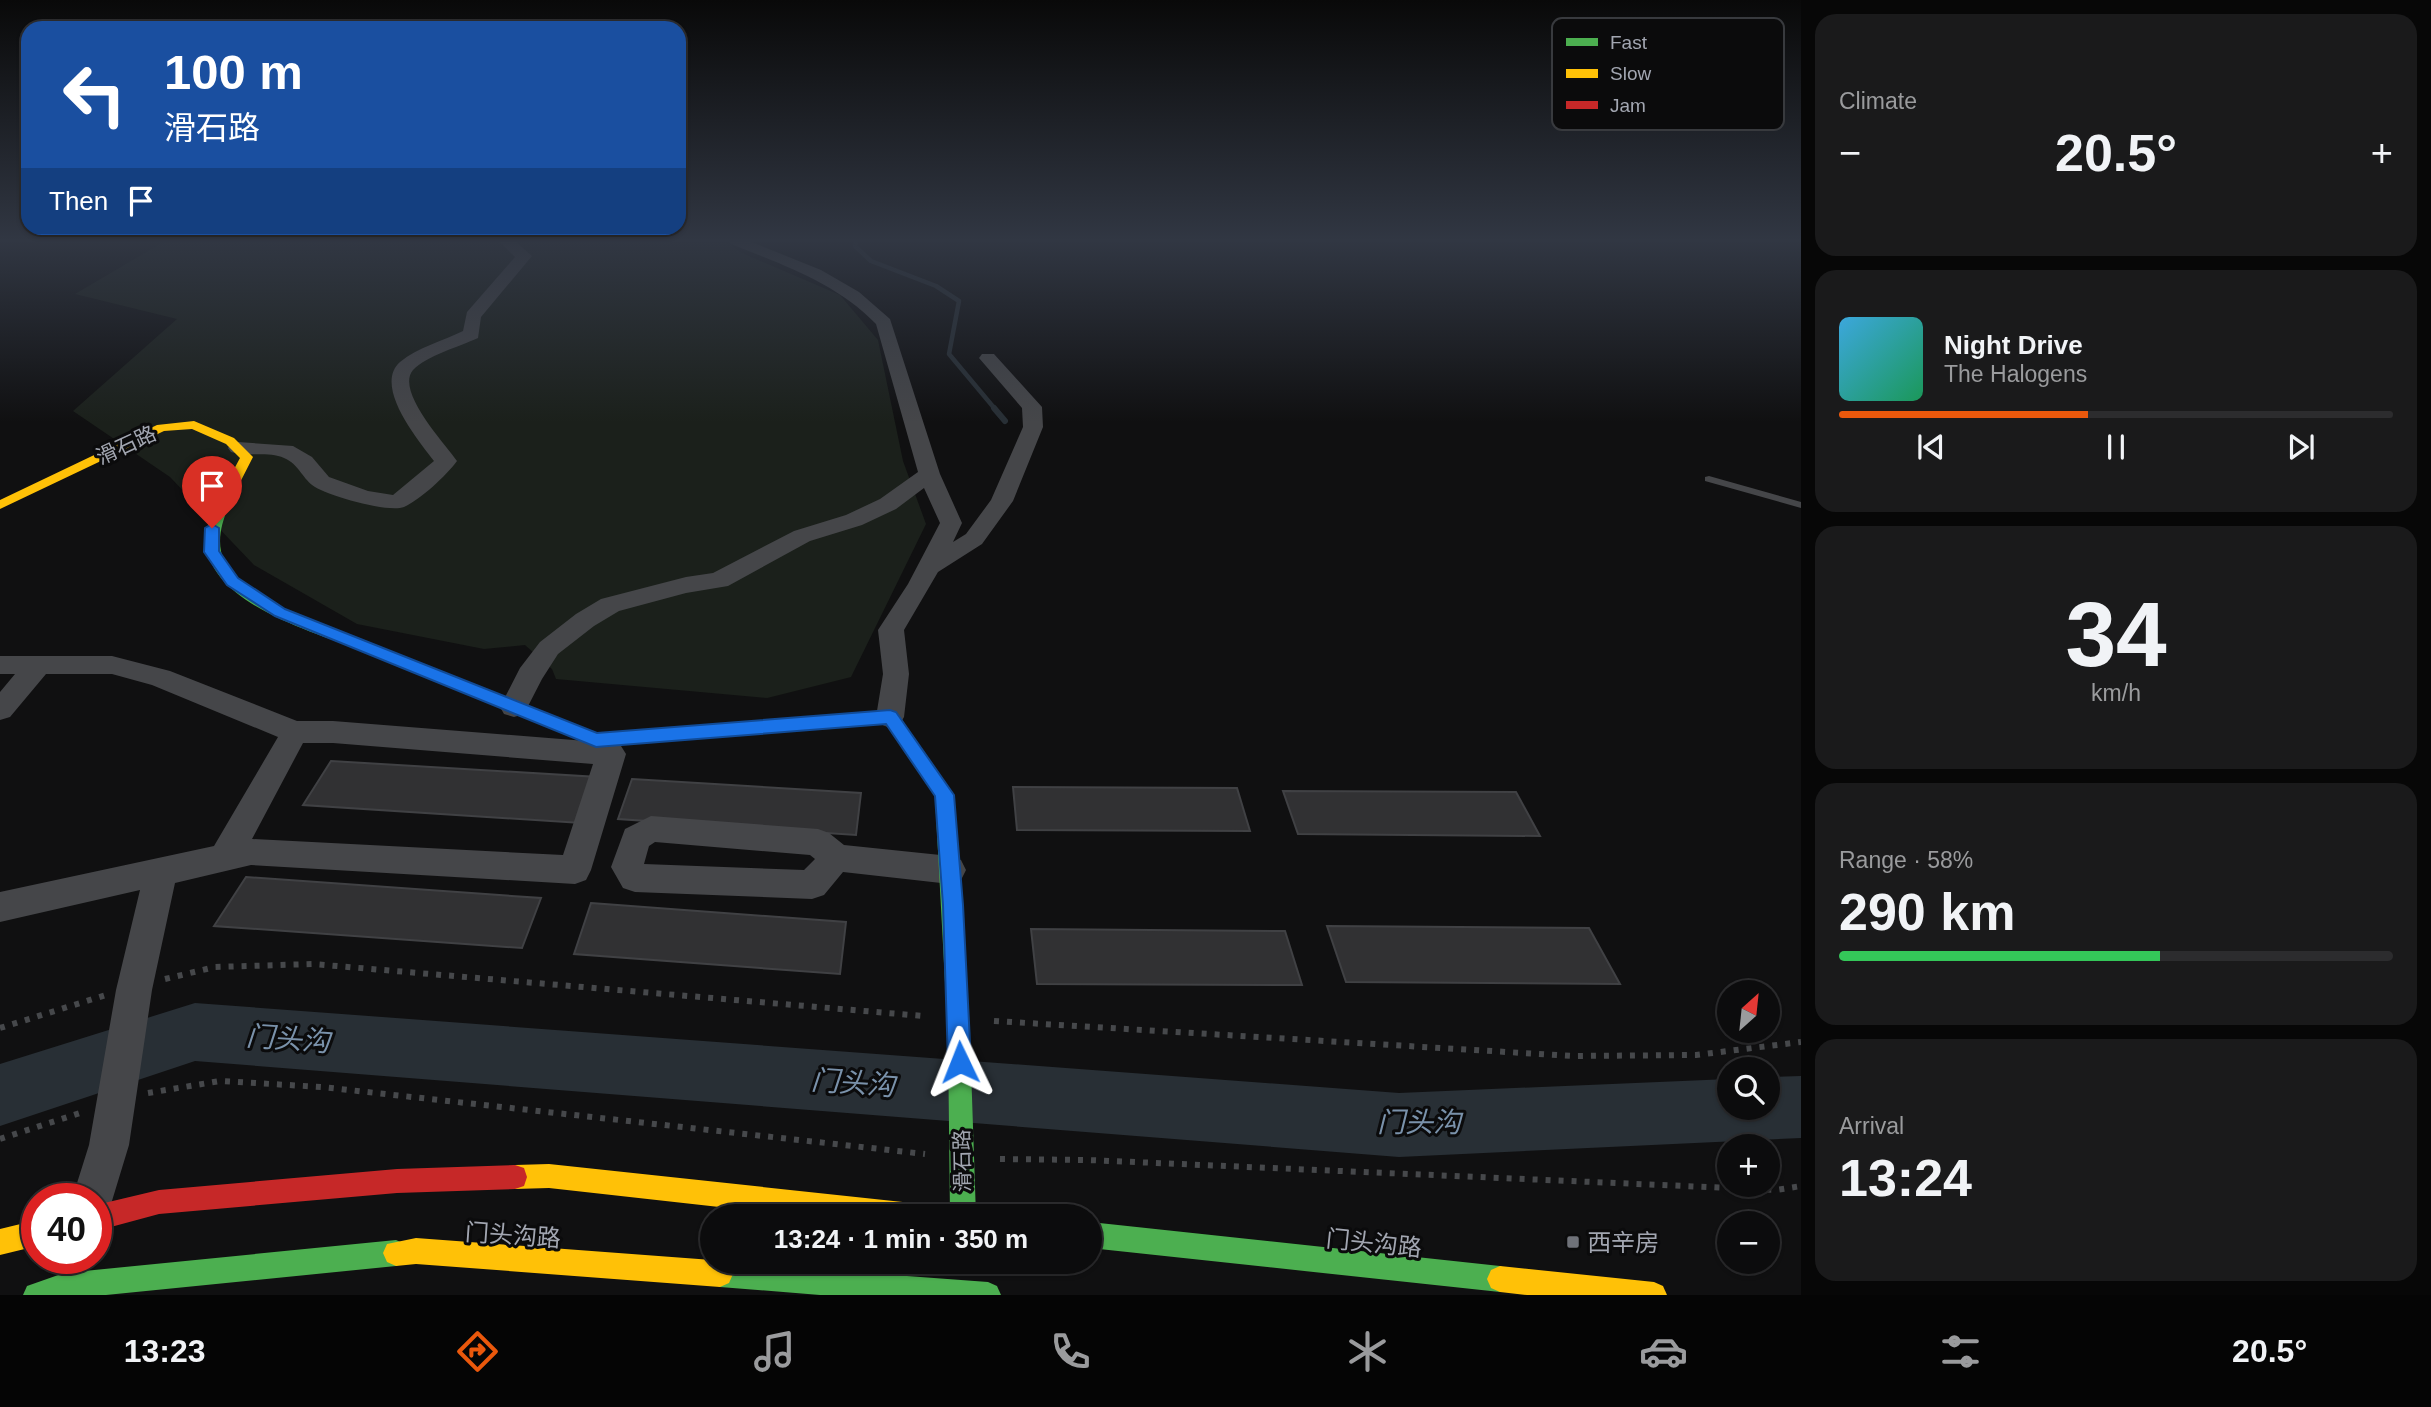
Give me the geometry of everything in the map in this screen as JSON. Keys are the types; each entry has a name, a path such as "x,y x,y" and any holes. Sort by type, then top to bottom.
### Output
{"street":[{"path":"238,448 286,450 305,461 321,482 365,497 397,502 429,478 446,461 425,437 400,387 402,371 412,363 472,334 473,316 485,301"},
{"path":"238,448 247,457 212,528 212,552 232,581 280,612 596,740 890,717 896,674 891,630 929,567 951,523 929,474 884,323 864,301"},
{"path":"929,567 974,540 1002,500 1033,427 1032,407 988,358"},
{"name":"滑石路","path":"0,505 161,428 194,425 230,441 238,448"},
{"path":"514,707 530,675 549,648 584,620 610,605 686,585 719,580 802,536 854,520 888,504 929,474"},
{"path":"1,707 40,664"},
{"path":"0,665 112,665 160,678 295,733 333,732 611,754 575,870 251,852 0,907"},
{"name":"滑石路","path":"890,717 944,795 959,1038 963,1204"},
{"path":"225,857 295,733"},
{"path":"836,858 812,885 635,878 627,867 636,838 651,829 818,842 836,858 950,870"},
{"path":"98,1183 109,1145 134,988 161,871"},
{"path":"112,1214 159,1202 397,1181 549,1176 803,1204"},
{"path":"0,1242 21,1237"},
{"name":"门头沟路","path":"1102,1237 1654,1295"},
{"name":"门头沟路","path":"58,1280 416,1251 972,1283"}],"lane":[{"path":"1709,480 1801,505"}],"path":[{"path":"0,1028 215,967 313,964 958,1018 1573,1055 1696,1055 1801,1042"},
{"path":"0,1139 117,1101 159,1090 220,1081 531,1109 962,1158 1088,1160 1776,1190 1801,1186"}],"shaded area":[{"path":"105,301 845,301 878,340 903,461 926,524 851,677 767,698 556,679 552,669 525,645 484,649 357,624 254,565 170,477 73,411 177,319"}],"building":[{"path":"331,761 598,777 581,823 303,805"},
{"path":"632,779 861,793 856,835 618,819"},
{"path":"1013,787 1237,788 1250,831 1017,830"},
{"path":"1283,791 1516,792 1540,836 1298,834"},
{"path":"246,877 541,898 522,948 214,926"},
{"path":"591,903 846,922 840,974 574,954"},
{"path":"1327,926 1589,928 1620,984 1346,982"},
{"path":"1031,929 1285,931 1302,985 1037,984"}],"waterway":[{"path":"959,301 949,354 995,409"},
{"path":"994,408 1005,421"},
{"name":"门头沟","path":"0,1095 195,1032 1399,1125 1801,1107"}],"traffic: fast":[{"path":"225,499 215,525 213,543 216,561 233,583 266,606 305,624 489,697"},
{"path":"838,721 890,717 944,795 959,1038 963,1204"},
{"path":"1102,1236 1500,1279"},
{"path":"36,1295 64,1286 396,1253"},
{"path":"720,1274 988,1295"}],"traffic: slow":[{"path":"0,505 161,428 194,425 230,441 247,457 225,499"},
{"path":"489,697 596,740 838,721"},
{"path":"515,1177 549,1176 803,1204"},
{"path":"0,1242 21,1237"},
{"path":"396,1253 416,1251 700,1272"},
{"path":"1500,1279 1654,1295"}],"traffic: jam":[{"path":"112,1214 159,1202 397,1181 515,1177"}],"place":[{"name":"西辛房","path":"1573,1242"}],"route":[{"path":"212,528 212,552 232,581 280,612 596,740 890,717 944,795 953,905 960,1062"}]}
